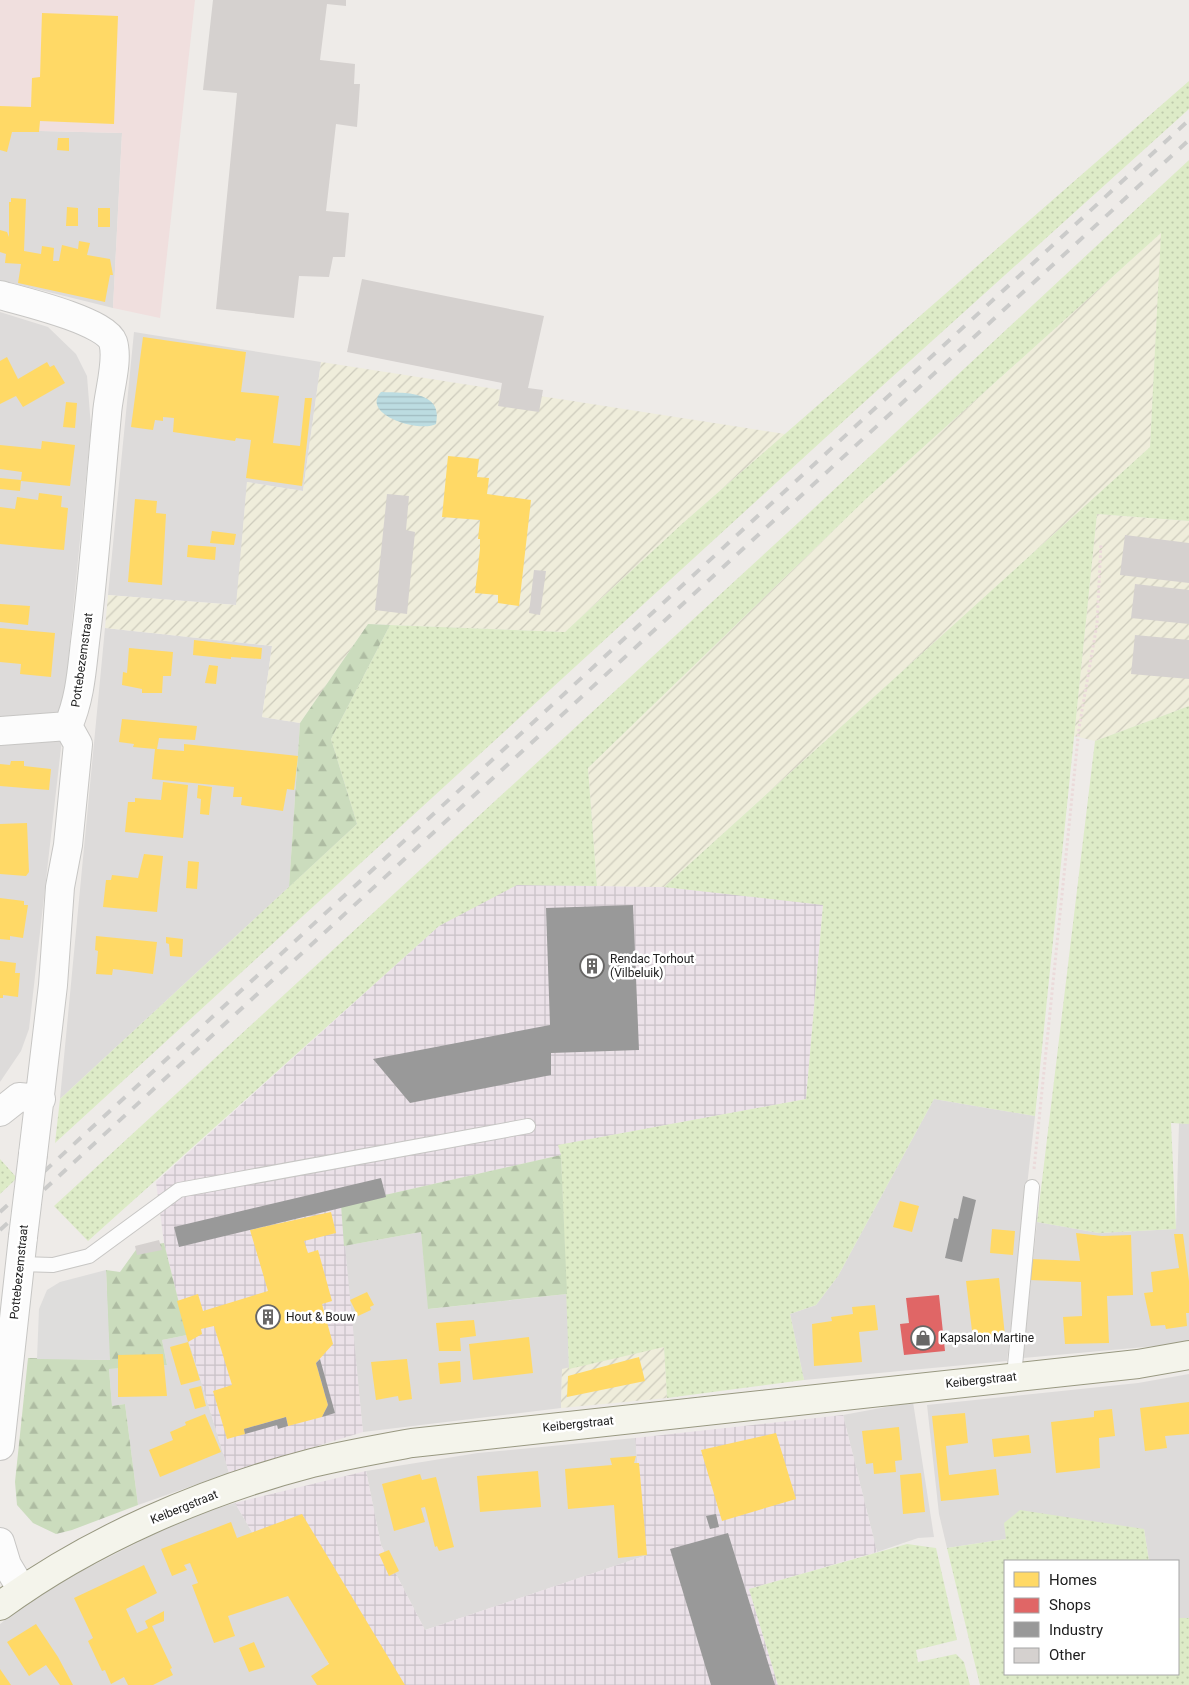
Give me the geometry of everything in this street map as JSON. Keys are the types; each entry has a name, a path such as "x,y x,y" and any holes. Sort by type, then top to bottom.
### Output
{"street":[{"name":"Pottebezemstraat","path":"0,295 40,305 102,329 113,342 114,360 108,398 89,608 76,707 68,726 78,744 68,845 60,887 53,985 0,1446"},
{"path":"0,730 68,726"},
{"path":"0,1112 19,1096 40,1098"},
{"name":"Keibergstraat","path":"0,1606 22,1590 94,1546 192,1502 311,1463 412,1442 1138,1364 1189,1355"},
{"path":"0,1542 7,1565 22,1590"}],"lane":[{"path":"20,1264 53,1266 90,1256 179,1190 528,1126"},
{"path":"1014,1376 1032,1187"}],"path":[{"path":"1032,1187 1079,728 1097,624 1100,543"}],"shaded area":[{"path":"0,0 195,0 160,318 113,308 122,133 0,130"},
{"path":"0,130 122,133 113,308 0,280"},
{"path":"1162,232 1150,447 664,887 597,886 588,768 868,497"},
{"path":"0,312 48,327 76,354 87,376 91,427 63,714 0,718"},
{"path":"134,332 321,362 303,491 247,482 237,605 108,595"},
{"path":"321,362 785,434 683,523 565,632 368,624 300,723 262,717 272,646 105,628 108,595 236,605 247,482 303,491"},
{"path":"1097,514 1189,521 1189,706 1095,741 1074,736"},
{"path":"105,628 272,646 262,717 300,723 289,887 60,1099"},
{"path":"62,739 29,1029 21,1051 0,1082 0,742"},
{"path":"509,885 664,887 823,904 806,1099 559,1145 561,1155 341,1205 363,1432 229,1473 187,1335 164,1243 156,1182 439,926"},
{"path":"934,1099 1035,1116 1007,1361 804,1380 790,1314 816,1305 838,1276"},
{"path":"1179,1123 1189,1124 1189,1343 1023,1358 1037,1222 1099,1233 1176,1229"},
{"path":"421,1232 429,1309 567,1294 569,1369 562,1370 561,1408 363,1432 344,1246"},
{"path":"106,1270 110,1360 37,1359 39,1309 47,1290 60,1282"},
{"path":"187,1335 229,1473 138,1505 125,1404 112,1406 109,1369 167,1365 162,1340"},
{"path":"664,1346 667,1398 561,1408 562,1369"},
{"path":"1189,1374 1189,1618 1179,1618 1179,1560 1149,1560 1144,1529 1006,1539 947,1548 939,1514 927,1405 1138,1383"},
{"path":"913,1402 934,1537 918,1538 877,1552 843,1415"},
{"path":"843,1415 877,1552 749,1589 778,1685 322,1685 336,1676 235,1503 366,1471 381,1545 425,1630 647,1555 635,1438"},
{"path":"635,1438 647,1555 425,1630 381,1545 366,1471 478,1453"},
{"path":"235,1503 336,1676 322,1685 0,1685 0,1624 44,1590 190,1516"}],"green space":[{"path":"1189,81 1189,109 860,406 55,1143 60,1099 357,824 331,739 390,625 565,632 683,523"},
{"path":"1189,160 1189,521 1097,514 1035,1116 934,1099 838,1276 816,1305 790,1314 804,1380 667,1398 664,1347 569,1369 561,1155 558,1145 806,1099 823,905 664,887 1150,447 1161,233 868,497 588,768 597,886 517,885 439,926 88,1241 54,1206 811,511"},
{"path":"368,624 390,625 331,739 357,824 289,887 300,723"},
{"path":"1189,706 1189,1124 1171,1123 1176,1229 1099,1233 1037,1222 1095,741"},
{"path":"561,1155 567,1294 428,1309 421,1232 344,1246 341,1205"},
{"path":"0,1159 17,1178 0,1194"},
{"path":"164,1243 187,1335 162,1340 167,1365 109,1369 112,1406 125,1404 138,1505 72,1530 56,1534 33,1523 17,1505 15,1482 28,1358 109,1360 106,1270 120,1272 138,1247"},
{"path":"1020,1510 1144,1529 1149,1560 1004,1560 1004,1675 1179,1675 1179,1618 1189,1618 1189,1685 980,1685 947,1548 1006,1539 1004,1523"},
{"path":"907,1544 936,1548 957,1640 916,1650 918,1662 956,1654 964,1662 970,1685 778,1685 749,1589"}],"water":[{"path":"381,392 410,394 428,399 434,405 437,413 436,424 418,426 406,424 385,415 379,408 377,400"}],"building: Homes":[{"path":"42,13 118,16 114,124 40,121 39,132 12,132 7,152 0,150 0,106 31,107 32,78 40,77"},
{"path":"58,138 69,138 69,151 57,150"},
{"path":"11,198 26,199 24,251 41,254 42,246 54,248 53,261 59,261 62,245 78,249 79,241 90,243 87,255 110,259 113,275 110,275 105,302 18,283 21,264 5,263 6,254 0,252 0,230 7,232 9,237 9,202 11,202"},
{"path":"67,207 78,208 78,226 66,226"},
{"path":"98,208 110,208 110,227 98,227"},
{"path":"143,337 246,352 241,392 279,396 273,443 300,446 305,398 312,398 302,486 246,478 251,440 236,438 235,441 173,432 174,418 163,417 163,421 155,420 153,430 131,427"},
{"path":"7,357 18,379 47,362 50,367 54,365 65,383 23,407 16,396 0,404 0,361"},
{"path":"66,402 77,403 75,428 63,427"},
{"path":"42,441 75,445 70,486 21,481 20,491 0,489 0,478 21,480 22,472 0,469 0,445 41,449"},
{"path":"448,456 479,459 477,477 489,478 487,494 531,500 519,606 498,603 498,595 475,593 480,549 480,539 478,539 480,520 442,517"},
{"path":"39,493 62,496 61,507 68,508 64,550 0,544 0,507 15,509 17,497 38,500"},
{"path":"135,499 157,501 156,513 166,514 162,585 128,582"},
{"path":"212,531 236,534 234,545 210,543"},
{"path":"188,545 216,547 215,560 187,557"},
{"path":"0,604 30,606 28,625 0,622"},
{"path":"0,628 55,633 51,677 20,674 21,664 0,662"},
{"path":"194,640 262,648 261,659 231,657 231,659 193,655"},
{"path":"129,648 173,652 171,676 163,676 162,693 142,693 142,689 122,685 123,672 127,673"},
{"path":"209,665 218,666 216,684 205,683"},
{"path":"122,719 197,726 195,740 159,738 157,749 184,751 184,744 298,756 294,790 287,789 283,811 241,805 242,797 233,797 234,787 152,779 155,749 133,747 134,744 119,742"},
{"path":"11,761 24,761 24,766 51,769 49,790 0,786 0,764 10,765"},
{"path":"163,782 188,785 183,838 125,832 128,802 135,802 135,798 161,800"},
{"path":"198,785 212,787 209,815 200,814 201,799 197,798"},
{"path":"27,823 29,872 26,876 0,874 0,824"},
{"path":"144,854 163,856 157,912 103,907 106,880 111,880 112,875 138,878"},
{"path":"188,861 199,862 197,889 186,888"},
{"path":"0,898 24,901 24,905 28,905 23,938 10,936 10,940 0,939"},
{"path":"96,936 157,942 153,974 113,969 112,975 96,974 98,951 95,950"},
{"path":"166,937 183,939 182,957 170,956"},
{"path":"0,961 16,963 15,973 20,973 18,997 3,995 3,998 0,998"},
{"path":"900,1201 919,1206 912,1232 893,1227"},
{"name":"Hout & Bouw","path":"331,1212 336,1233 304,1241 308,1253 318,1250 332,1301 322,1304 333,1344 316,1363 328,1405 322,1417 288,1426 286,1417 244,1429 245,1434 227,1439 213,1391 232,1385 214,1326 201,1329 202,1334 188,1342 177,1301 198,1294 203,1311 268,1291 250,1230"},
{"path":"992,1229 1015,1231 1013,1255 990,1253"},
{"path":"1076,1233 1102,1236 1131,1235 1133,1295 1107,1296 1109,1343 1065,1344 1063,1317 1082,1316 1081,1282 1029,1280 1031,1259 1080,1261"},
{"path":"1174,1234 1183,1234 1189,1281 1189,1313 1186,1313 1187,1326 1166,1329 1165,1325 1151,1326 1144,1293 1153,1292 1151,1272 1179,1268"},
{"path":"999,1278 1005,1336 973,1339 966,1281"},
{"path":"367,1292 374,1305 370,1307 371,1310 358,1316 350,1300"},
{"path":"875,1305 878,1330 859,1332 862,1362 814,1366 812,1324 832,1321 831,1317 853,1314 852,1307"},
{"path":"474,1320 476,1336 460,1338 461,1351 439,1351 436,1323"},
{"path":"529,1337 533,1373 473,1380 469,1344"},
{"path":"188,1342 200,1380 181,1385 170,1347"},
{"path":"163,1354 167,1396 118,1397 118,1355"},
{"path":"639,1357 645,1381 567,1397 568,1376"},
{"path":"407,1359 412,1399 399,1401 398,1396 376,1400 371,1362"},
{"path":"460,1361 461,1382 440,1384 438,1363"},
{"path":"201,1386 206,1406 195,1409 189,1389"},
{"path":"1189,1402 1189,1434 1165,1436 1167,1448 1145,1451 1140,1408"},
{"path":"1112,1409 1115,1436 1099,1438 1100,1468 1056,1473 1051,1422 1094,1417 1094,1411"},
{"path":"965,1413 968,1443 946,1446 949,1475 996,1469 999,1495 941,1501 932,1416"},
{"path":"205,1414 221,1452 160,1477 149,1450 173,1440 170,1432 186,1425 185,1422"},
{"path":"899,1427 902,1460 895,1461 896,1472 874,1474 873,1463 866,1464 862,1431"},
{"path":"776,1433 796,1499 722,1521 701,1450"},
{"path":"1029,1435 1031,1453 994,1457 992,1439"},
{"path":"636,1456 634,1463 639,1463 647,1555 618,1558 614,1505 568,1509 565,1469 612,1465 610,1458"},
{"path":"538,1471 541,1507 480,1512 477,1476"},
{"path":"921,1473 925,1512 903,1514 900,1475"},
{"path":"420,1474 422,1480 436,1477 454,1547 439,1551 437,1546 435,1547 425,1507 421,1508 425,1522 394,1531 382,1484"},
{"path":"302,1514 405,1685 317,1685 311,1676 329,1664 288,1596 228,1616 235,1636 214,1643 192,1585 198,1583 190,1563 184,1565 187,1570 172,1576 161,1549 231,1522 237,1538"},
{"path":"389,1550 399,1571 389,1576 379,1554"},
{"path":"144,1565 157,1593 126,1609 137,1633 148,1628 145,1621 164,1611 164,1621 152,1626 172,1668 170,1669 173,1675 153,1685 128,1685 124,1677 111,1684 105,1670 102,1671 88,1641 93,1638 74,1598"},
{"path":"36,1624 58,1657 73,1685 60,1685 46,1665 29,1676 7,1642"},
{"path":"254,1642 265,1667 249,1672 239,1648"},
{"path":"0,1669 11,1685 0,1685"}],"building: Shops":[{"name":"Kapsalon Martine","path":"939,1295 945,1351 904,1355 900,1324 909,1323 906,1298"}],"building: Industry":[{"name":"Rendac Torhout (Vilbeluik)","path":"633,905 639,1050 551,1053 551,1075 410,1103 373,1059 550,1025 546,908"},
{"path":"381,1178 386,1197 179,1247 174,1227"},
{"path":"963,1196 976,1200 962,1262 945,1258 954,1218 958,1219"},
{"path":"320,1359 335,1413 322,1417 328,1405 316,1363"},
{"path":"286,1417 288,1426 278,1429 277,1425 245,1434 244,1429"},
{"path":"716,1514 719,1527 710,1529 706,1516"},
{"path":"728,1533 775,1685 711,1685 670,1549"}],"building: Other":[{"path":"213,0 346,0 346,6 327,4 320,60 355,64 354,84 360,84 357,127 336,124 326,211 349,213 345,257 333,257 329,277 299,276 294,318 216,309 237,93 203,90"},
{"path":"362,279 544,316 528,388 543,390 539,412 498,406 502,383 347,352"},
{"path":"387,494 409,496 406,530 415,532 407,614 375,610"},
{"path":"1125,535 1189,543 1189,583 1120,575"},
{"path":"534,570 546,571 540,615 529,613"},
{"path":"1135,584 1189,590 1189,624 1131,618"},
{"path":"1135,635 1189,640 1189,679 1131,674"},
{"path":"159,1240 162,1250 137,1255 135,1246"}],"railway":[{"path":"0,1212 1189,120"},
{"path":"0,1230 1189,140"}],"place":[{"name":"Rendac Torhout (Vilbeluik)","path":"592,966"},
{"name":"Hout & Bouw","path":"268,1317"},
{"name":"Kapsalon Martine","path":"923,1338"}]}
